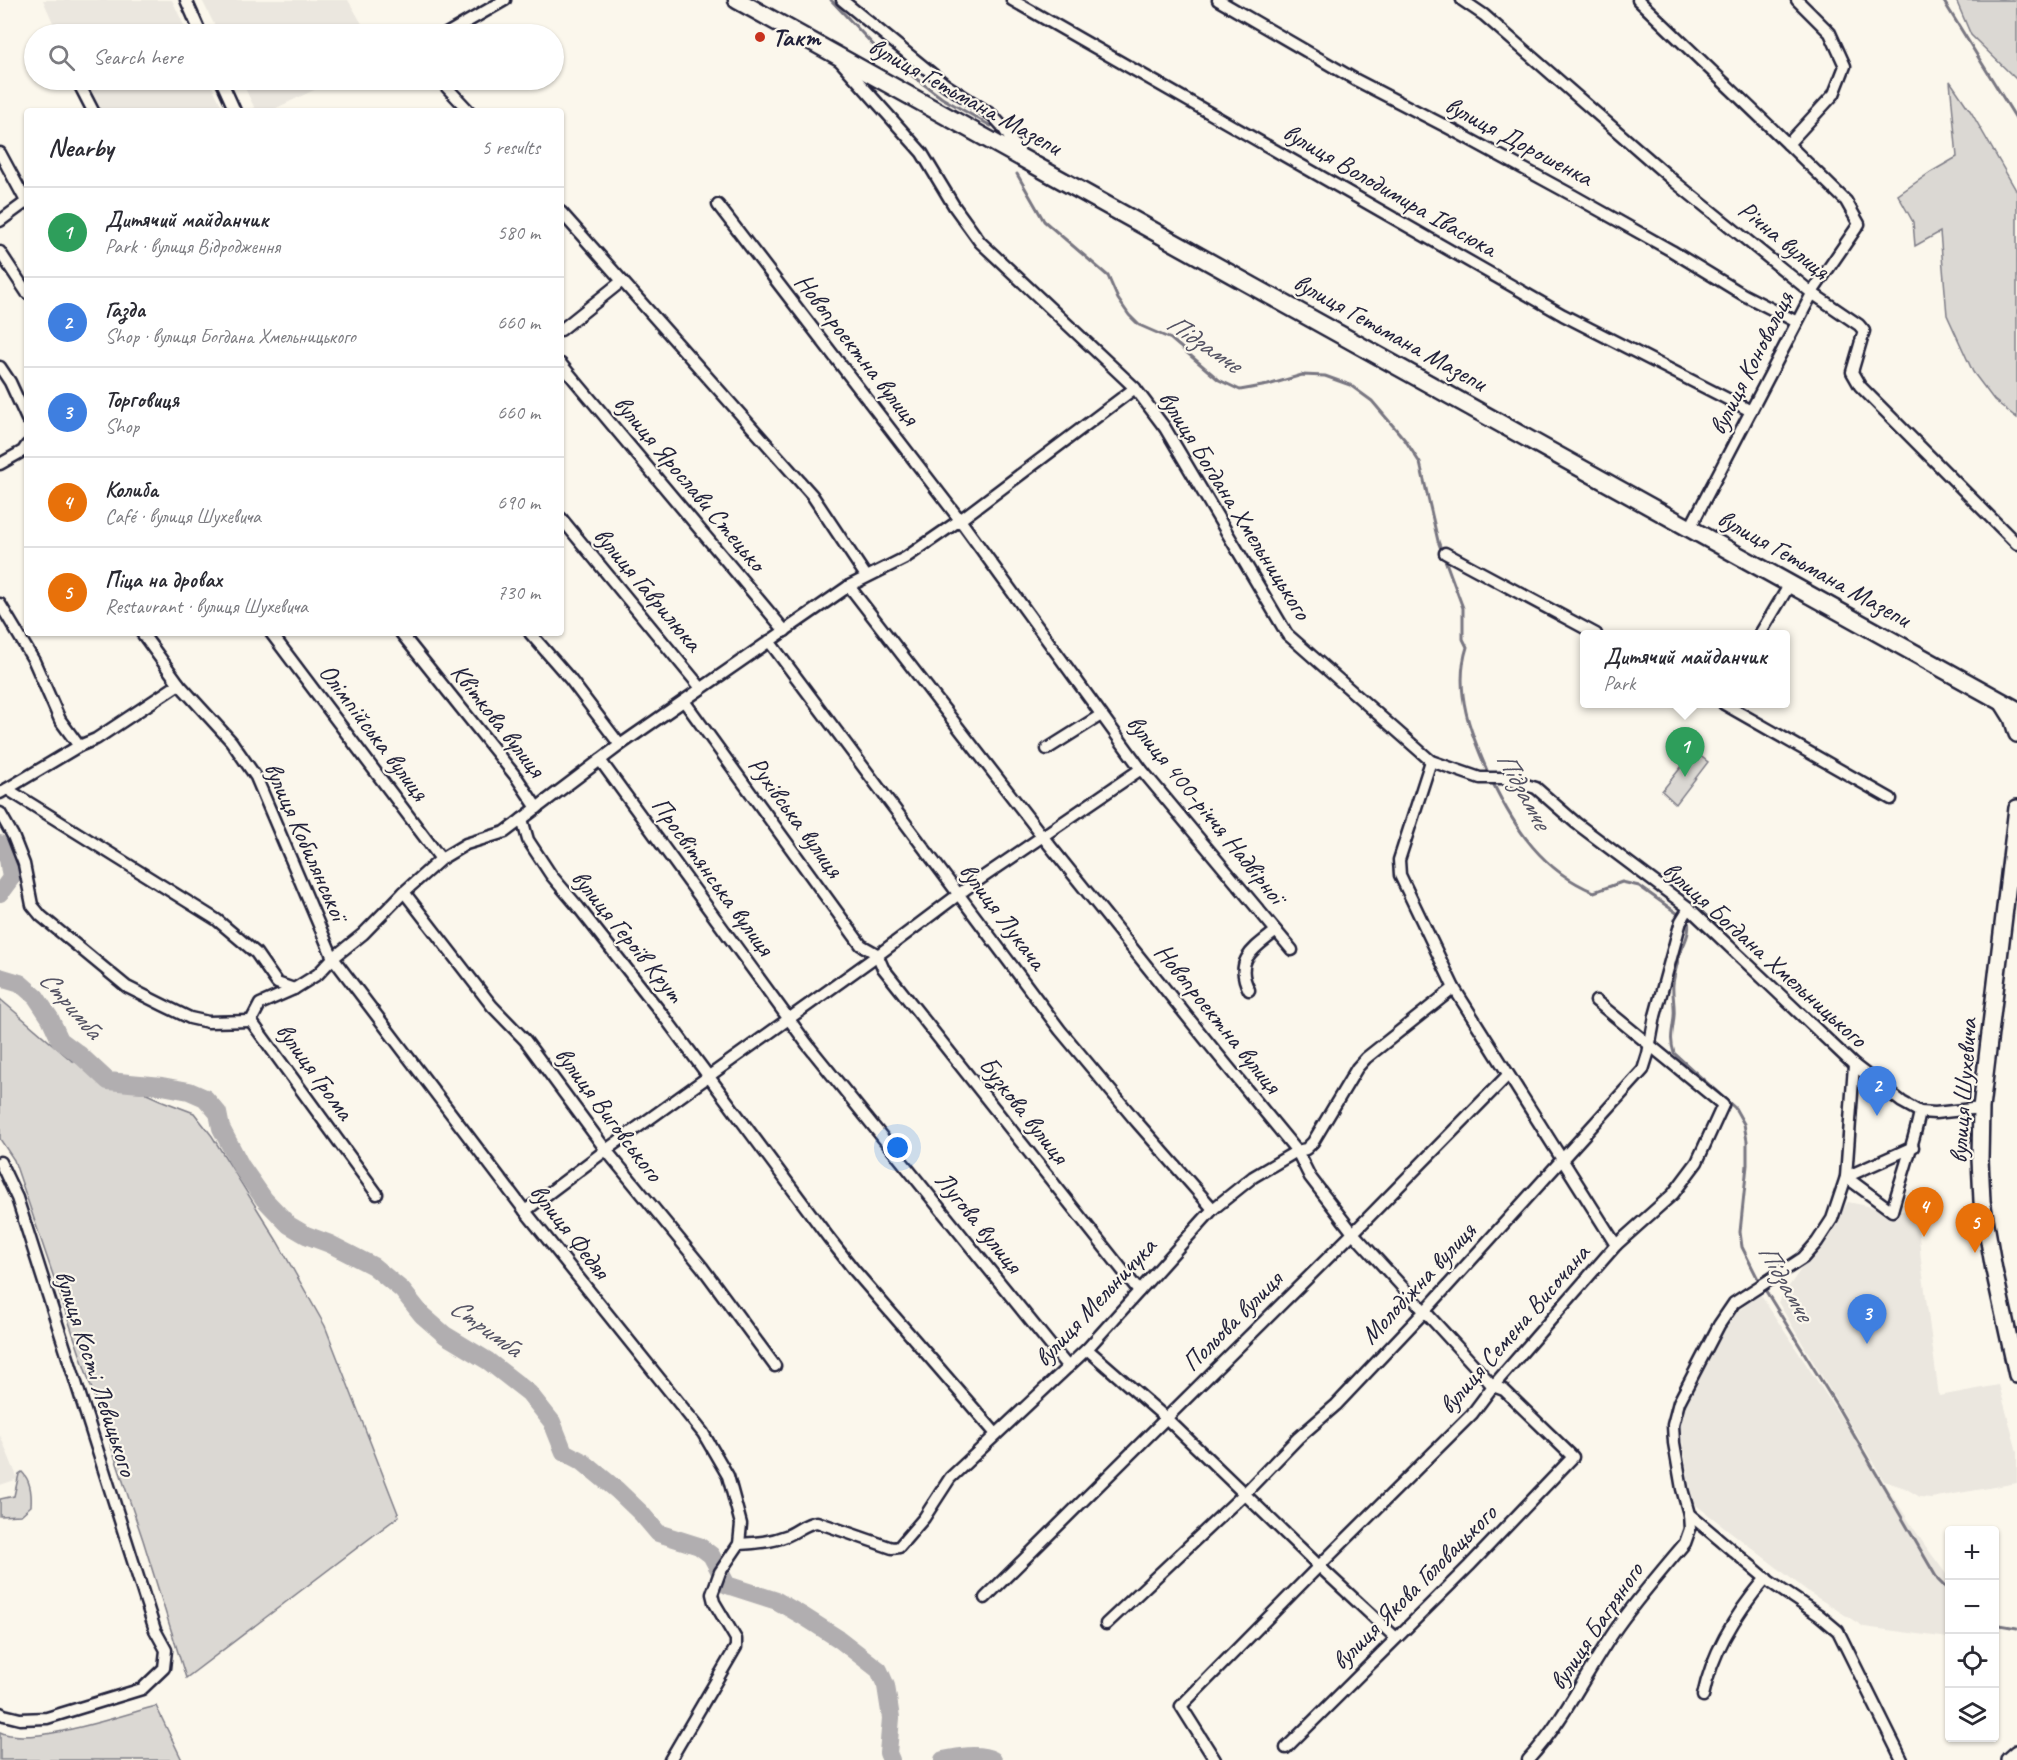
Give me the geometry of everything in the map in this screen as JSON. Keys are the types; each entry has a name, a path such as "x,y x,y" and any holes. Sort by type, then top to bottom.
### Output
{"main road":[{"name":"вулиця Гетьмана Мазепи","path":"737,0 2017,710"},
{"path":"2002,702 2012,718 2017,734"},
{"name":"вулиця Шухевича","path":"2017,808 1982,1108 1982,1201 1994,1270 2017,1375"},
{"path":"2009,1760 2017,1753"}],"street":[{"path":"186,0 197,24"},
{"path":"463,24 505,0"},
{"path":"842,0 946,85 992,115 1006,131 1022,157"},
{"name":"вулиця Володимира Івасюка","path":"1012,0 1563,315 1751,411"},
{"name":"вулиця Дорошенка","path":"1218,0 1347,75 1574,196 1672,250 1744,295 1797,322"},
{"name":"Річна вулиця","path":"1462,0 1484,15 1675,182 1812,293 1864,331 1852,372 1860,386 2017,544"},
{"path":"1638,0 1788,144 1834,94 1845,66 1830,33 1797,0"},
{"name":"вулиця Богдана Хмельницького","path":"831,52 922,153 954,206 980,242 1135,388 1165,429 1287,634 1431,761 1480,778 1503,778 1536,788 1685,914 1854,1065 1902,1102 1920,1112"},
{"path":"82,90 91,108"},
{"path":"226,90 234,108"},
{"path":"449,90 466,108"},
{"name":"вулиця Коновальця","path":"1690,528 1812,293 1859,224 1845,201 1788,144"},
{"path":"0,153 24,199"},
{"path":"0,221 24,204"},
{"name":"Новопроектна вулиця","path":"718,206 960,520"},
{"path":"564,215 812,495 866,576"},
{"path":"0,252 24,288"},
{"path":"564,328 622,281"},
{"path":"0,367 10,382 24,412"},
{"name":"вулиця Ярослави Стецько","path":"564,368 785,631"},
{"name":"вулиця Грома","path":"377,1194 251,1021 260,1004 294,989 318,974 441,859 466,844 505,832 620,745 849,586 904,558 960,520 1135,388"},
{"path":"0,464 24,450"},
{"name":"вулиця 400-річчя Надвірної","path":"960,520 1141,769 1292,950"},
{"name":"вулиця Гаврилюка","path":"564,522 701,688"},
{"path":"1445,553 1589,630"},
{"path":"1762,630 1790,584"},
{"name":"Новопроектна вулиця","path":"849,586 1043,837 1297,1151 1310,1178 1353,1233 1493,1386 1504,1390 1573,1457"},
{"path":"0,604 34,661 60,720 79,746"},
{"name":"вулиця Кобилянської","path":"144,636 179,684 231,741 256,777 333,958"},
{"name":"Олімпійська вулиця","path":"273,636 441,859"},
{"name":"Квіткова вулиця","path":"403,636 516,777 537,808"},
{"path":"533,636 570,679 620,745"},
{"name":"вулиця Лукача","path":"769,641 1060,1030 1213,1209"},
{"path":"179,684 96,739 79,746 3,791 217,920 256,953 277,983 294,989"},
{"name":"Рухівська вулиця","path":"684,701 861,945 877,954"},
{"path":"1731,708 1892,799"},
{"name":"вулиця 400-річчя Надвірної","path":"1047,749 1101,714"},
{"name":"Просвітянська вулиця","path":"600,760 790,1019"},
{"name":"вулиця Семена Височана","path":"1215,1760 1181,1706 1472,1414 1493,1386 1616,1245 1454,988 1400,875 1399,860 1431,761"},
{"path":"525,1211 967,888 1141,769"},
{"path":"0,813 13,836 24,864 33,905 41,916 127,987 190,1018 208,1022 251,1021"},
{"name":"вулиця Героїв Крут","path":"522,819 528,840 551,875 710,1077 854,1269 996,1434"},
{"name":"вулиця Виговського","path":"404,892 492,1006 525,1040 606,1150 702,1267 775,1366"},
{"name":"Молодіжна вулиця","path":"1106,1624 1244,1494 1298,1438 1336,1405 1424,1312 1643,1070 1655,1016 1685,914"},
{"name":"вулиця 400-річчя Надвірної","path":"1249,990 1243,974 1245,960 1256,947 1276,931"},
{"name":"Бузкова вулиця","path":"877,954 883,968 1139,1291"},
{"name":"вулиця Федяя","path":"333,958 525,1211 703,1433 728,1476 741,1524 739,1544"},
{"name":"вулиця Мельничука","path":"739,1544 767,1542 789,1535 810,1522 817,1522 892,1548 899,1546 924,1518 950,1478 1087,1349 1213,1209 1253,1177 1313,1143 1357,1068 1366,1058 1454,988"},
{"path":"1596,1001 1723,1106 1697,1162 1672,1194 1616,1245"},
{"name":"Лугова вулиця","path":"790,1019 807,1044 1068,1367"},
{"path":"1854,1065 1846,1177 1832,1219 1803,1258 1734,1303 1724,1317 1679,1402 1673,1425 1674,1443 1689,1514 1766,1578 1838,1631 1902,1760"},
{"name":"Польова вулиця","path":"985,1598 1353,1233 1508,1075"},
{"path":"1846,1177 1892,1211 1902,1174 1913,1147 1920,1112 1935,1113 1982,1108"},
{"path":"1846,1177 1913,1147"},
{"name":"вулиця Кості Левицького","path":"0,1162 17,1198 155,1630 166,1650 164,1668 142,1689 47,1718 20,1719 0,1713"},
{"path":"1087,1349 1166,1418 1396,1638"},
{"name":"вулиця Якова Головацького","path":"1286,1748 1573,1457"},
{"name":"вулиця Багряного","path":"1528,1760 1540,1747 1567,1708 1618,1626 1685,1543 1690,1529 1689,1514"},
{"path":"670,1760 736,1647 736,1639 714,1602 712,1594 720,1572 739,1544"},
{"path":"1703,1696 1717,1651 1749,1597 1766,1578"}],"shaded area":[{"path":"43,0 172,0 183,24 54,24"},
{"path":"202,0 348,0 362,24 214,24"},
{"path":"1956,0 2017,0 2017,80 1971,35"},
{"path":"1950,81 1971,112 2017,192 2017,418 1994,400 1973,372 1947,315 1940,232 1915,246 1913,222 1898,195 1957,157"},
{"path":"84,90 214,90 223,108 93,108"},
{"path":"246,90 314,90 276,108 255,108"},
{"path":"1694,751 1708,762 1676,804 1662,791"},
{"path":"0,999 71,1060 194,1113 212,1136 277,1241 325,1326 399,1516 186,1678 143,1540 14,1160 0,1139"},
{"path":"1848,1202 1892,1211 1917,1211 1921,1260 1939,1396 1999,1385 2017,1452 2017,1483 1931,1498 1920,1497 1905,1488 1884,1481 1778,1302"},
{"path":"1760,1294 1945,1573 1945,1637 1864,1627 1810,1593 1692,1502 1680,1425 1691,1386 1734,1314"},
{"path":"0,1435 18,1479 0,1485"},
{"path":"22,1472 30,1488 31,1506 21,1515 0,1516 0,1499 14,1496 19,1474"},
{"path":"156,1706 182,1760 0,1760 0,1732 14,1736 54,1733"}],"waterway":[{"name":"Підзамче","path":"831,0 878,50 942,98 991,126"},
{"path":"1943,0 2017,120"},
{"name":"Підзамче","path":"1017,174 1044,221 1108,276 1118,299 1129,315 1139,325 1171,339 1219,380 1240,390 1302,375 1325,376 1350,385 1372,401 1405,440 1420,463 1438,541 1463,608 1463,639 1467,647 1463,663 1463,696 1470,728 1489,775"},
{"name":"Підзамче","path":"1492,781 1510,816 1532,847 1560,873 1594,892 1622,882 1639,886 1688,921 1688,934 1679,956 1673,984 1674,1053 1735,1108 1744,1124 1747,1165 1740,1232 1742,1247 1760,1283"},
{"name":"Стримба","path":"0,844 8,859 11,878 0,893"},
{"name":"Стримба","path":"0,977 20,983 36,997 50,1018 60,1040 108,1081 162,1086 189,1091 205,1098 218,1113 221,1128 241,1166 264,1199 289,1225 373,1266 402,1290 422,1315 445,1335 488,1361 529,1393 552,1422 564,1452 583,1462 617,1490 658,1533 699,1546 711,1555 727,1585 777,1601 839,1639 879,1670 886,1686 891,1718 888,1753 891,1760"},
{"name":"Підзамче","path":"1764,1288 1837,1406 1938,1580 1945,1587"},
{"name":"Підзамче","path":"1999,1625 2017,1628"},
{"name":"Стримба","path":"943,1760 975,1756 993,1760"}],"place":[{"name":"Такт","path":"760,37"},
{"name":"Дитячий майданчик","path":"1685,777"},
{"name":"Газда","path":"1877,1116"},
{"name":"Колиба","path":"1924,1237"},
{"name":"Піца на дровах","path":"1975,1253"},
{"name":"Торговиця","path":"1867,1344"}]}
